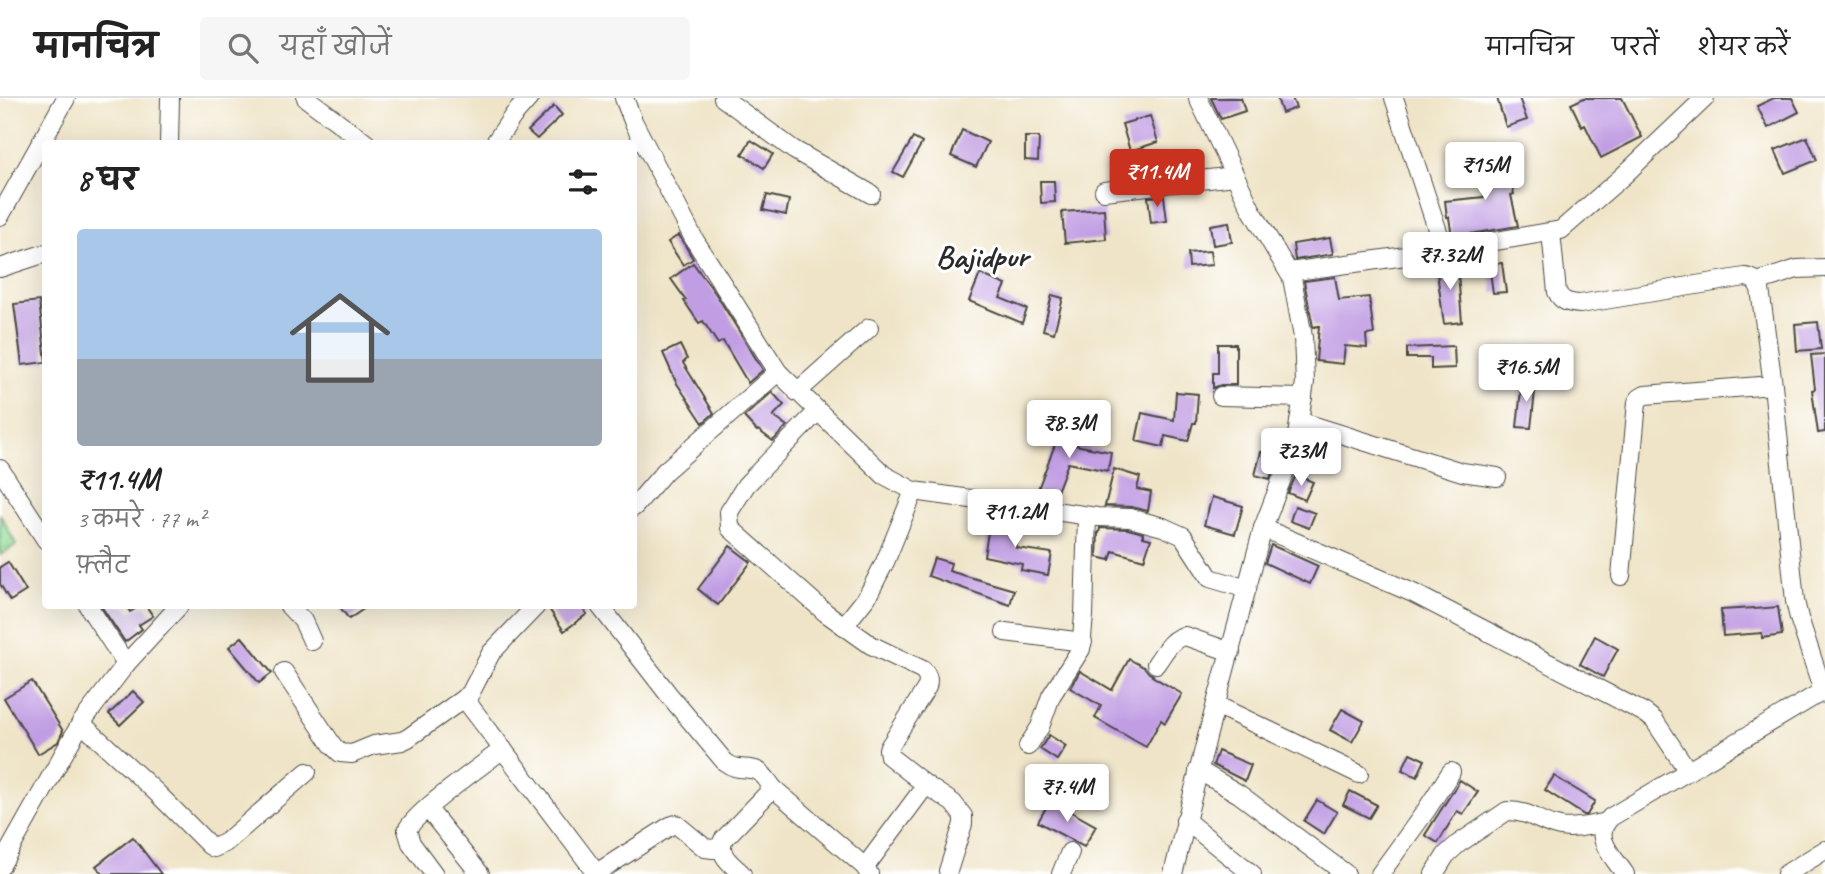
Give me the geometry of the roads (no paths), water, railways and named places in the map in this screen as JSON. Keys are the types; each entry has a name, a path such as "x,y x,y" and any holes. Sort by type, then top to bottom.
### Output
{"street":[{"path":"43,140 66,98"},
{"path":"169,140 170,98"},
{"path":"306,98 362,140"},
{"path":"497,140 528,98"},
{"path":"624,98 633,121 694,239 778,372 884,475 914,491 1087,516 1130,518 1163,527 1179,533 1187,541 1210,578 1247,589"},
{"path":"723,98 794,150 871,194"},
{"path":"1173,874 1263,528 1296,442 1305,382 1304,344 1294,285 1251,209 1198,98"},
{"path":"1394,98 1444,250"},
{"path":"1289,272 1561,230 1705,98"},
{"path":"0,216 42,141"},
{"path":"1104,191 1235,176"},
{"path":"1551,233 1557,292 1567,303 1580,304 1745,277 1757,282 1773,385 1795,601 1824,692 1604,823 1601,831 1603,841 1625,874"},
{"path":"0,268 42,254"},
{"path":"1757,282 1797,269 1825,268"},
{"path":"797,392 869,328"},
{"path":"637,504 665,471 778,372"},
{"path":"1621,576 1637,402 1640,398 1645,395 1773,385"},
{"path":"1221,396 1303,398"},
{"path":"817,412 746,485 729,512 730,528 816,605 844,626 871,645 915,666 927,675 927,687 888,749 893,761 953,803 963,816 963,824 948,871"},
{"path":"1299,421 1462,471 1497,477"},
{"path":"0,470 42,534"},
{"path":"844,626 867,597 885,562 914,491"},
{"path":"1028,746 1040,727 1051,696 1083,642 1087,516"},
{"path":"1263,528 1413,593 1645,713 1654,720 1688,771"},
{"path":"90,609 126,664"},
{"path":"0,867 82,723 126,664 176,609"},
{"path":"292,609 303,621 312,641"},
{"path":"285,672 333,746 340,753 352,754 374,745 408,738 464,698 473,689 491,653 533,609"},
{"path":"602,609 725,762 739,769 757,770 867,871 926,785"},
{"path":"1004,632 1083,642"},
{"path":"1156,664 1178,637 1185,636 1231,652"},
{"path":"464,698 596,874 676,824 705,848 721,846"},
{"path":"1216,705 1359,774"},
{"path":"82,723 214,848 225,843 307,772"},
{"path":"434,874 411,843 407,830 410,824 503,749"},
{"path":"1198,770 1239,794 1346,874"},
{"path":"1380,874 1451,772"},
{"path":"742,874 722,854 723,840 774,788"},
{"path":"428,809 480,874"},
{"path":"1434,874 1446,855 1458,844 1507,811 1533,815 1564,828 1604,823"},
{"path":"1185,820 1252,874"},
{"path":"1786,874 1825,850"},
{"path":"1061,874 1070,852"}],"district":[{"name":"Bajidpur","path":"982,256"}]}
